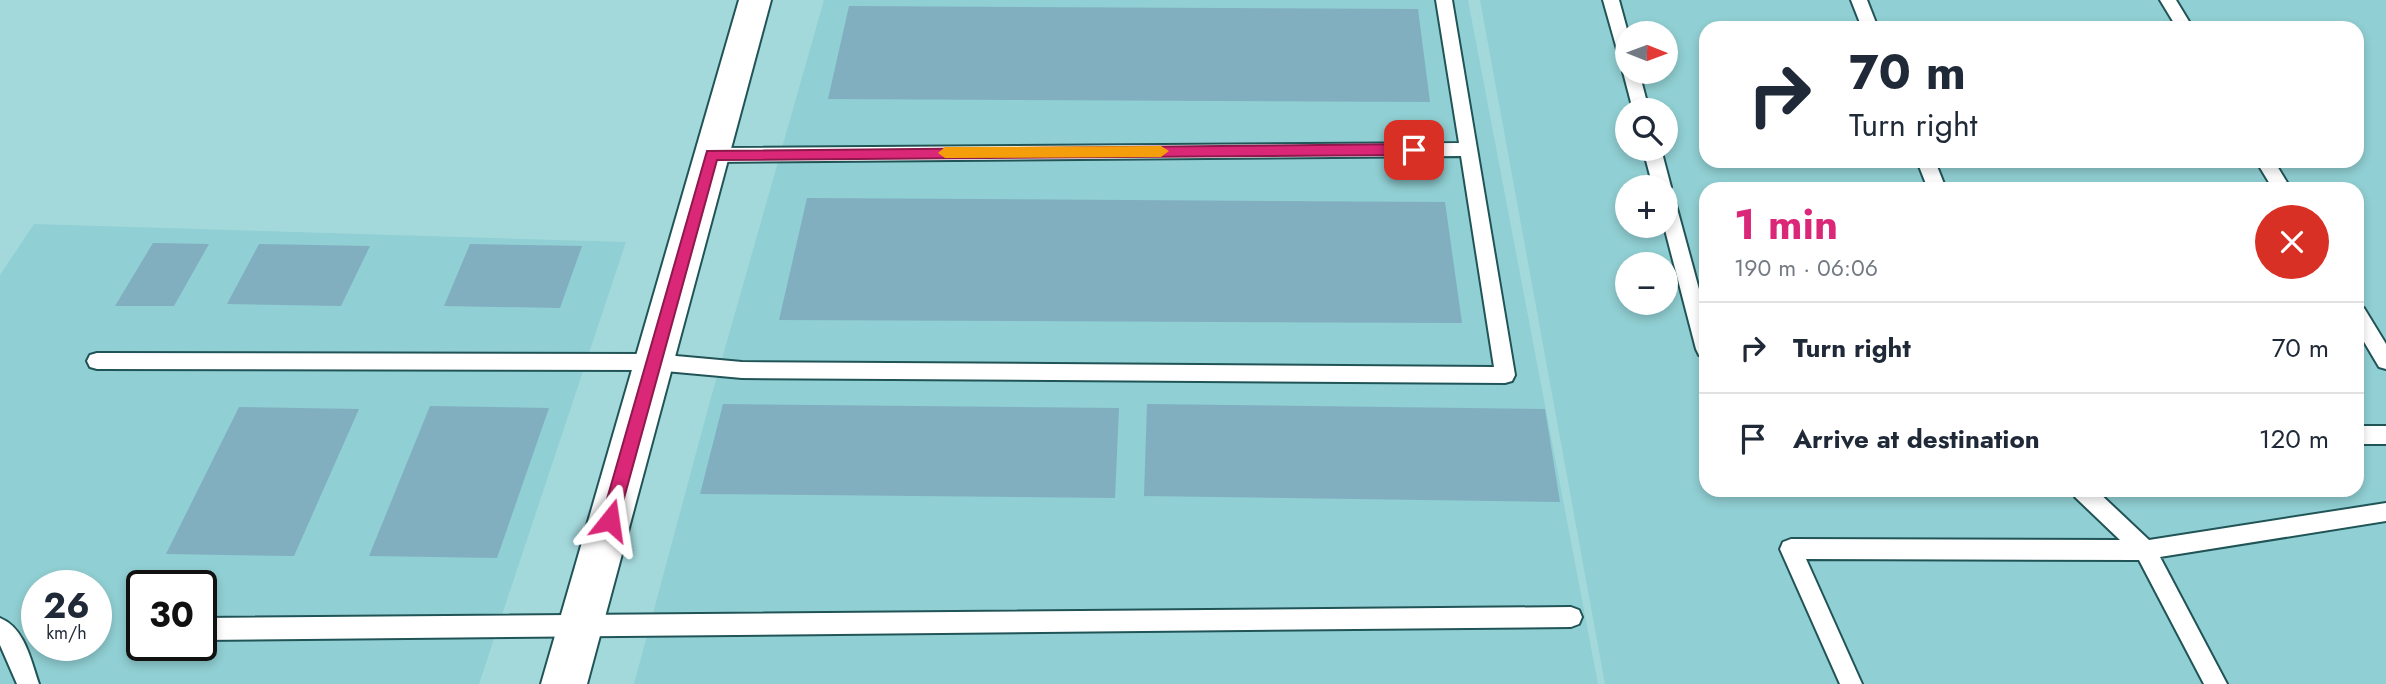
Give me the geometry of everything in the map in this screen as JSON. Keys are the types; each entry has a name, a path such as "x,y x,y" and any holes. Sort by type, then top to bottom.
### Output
{"street":[{"path":"564,684 755,0"}],"lane":[{"path":"97,361 654,362 742,370 1505,375 1444,0"},
{"path":"1611,0 1617,21"},
{"path":"1859,0 1867,21"},
{"path":"2168,0 2181,21"},
{"path":"712,155 1468,149"},
{"path":"1676,238 1699,323"},
{"path":"2364,325 2386,361"},
{"path":"2364,435 2386,435"},
{"path":"2089,497 2145,550 2216,684"},
{"path":"1851,684 1791,550 2145,550 2386,512"},
{"path":"217,629 1571,617"},
{"path":"0,629 13,643 28,684"}],"shaded area":[{"path":"824,0 1468,0 1598,684 634,684 710,401"},
{"path":"1480,0 2386,0 2386,684 1605,684"},
{"path":"34,224 626,242 479,684 0,684 0,275"}],"building":[{"path":"849,6 1418,9 1430,102 828,99"},
{"path":"807,198 1445,202 1462,323 779,320"},
{"path":"153,243 209,244 174,306 115,306"},
{"path":"259,244 370,246 341,306 227,304"},
{"path":"470,244 582,246 560,308 444,306"},
{"path":"723,404 1119,408 1115,498 700,494"},
{"path":"1147,404 1545,409 1560,502 1144,496"},
{"path":"430,406 549,408 497,558 369,556"},
{"path":"239,407 359,409 294,556 166,554"}],"slow traffic":[{"path":"945,153 1161,151"}],"route":[{"path":"610,520 712,155 1414,150"}]}
